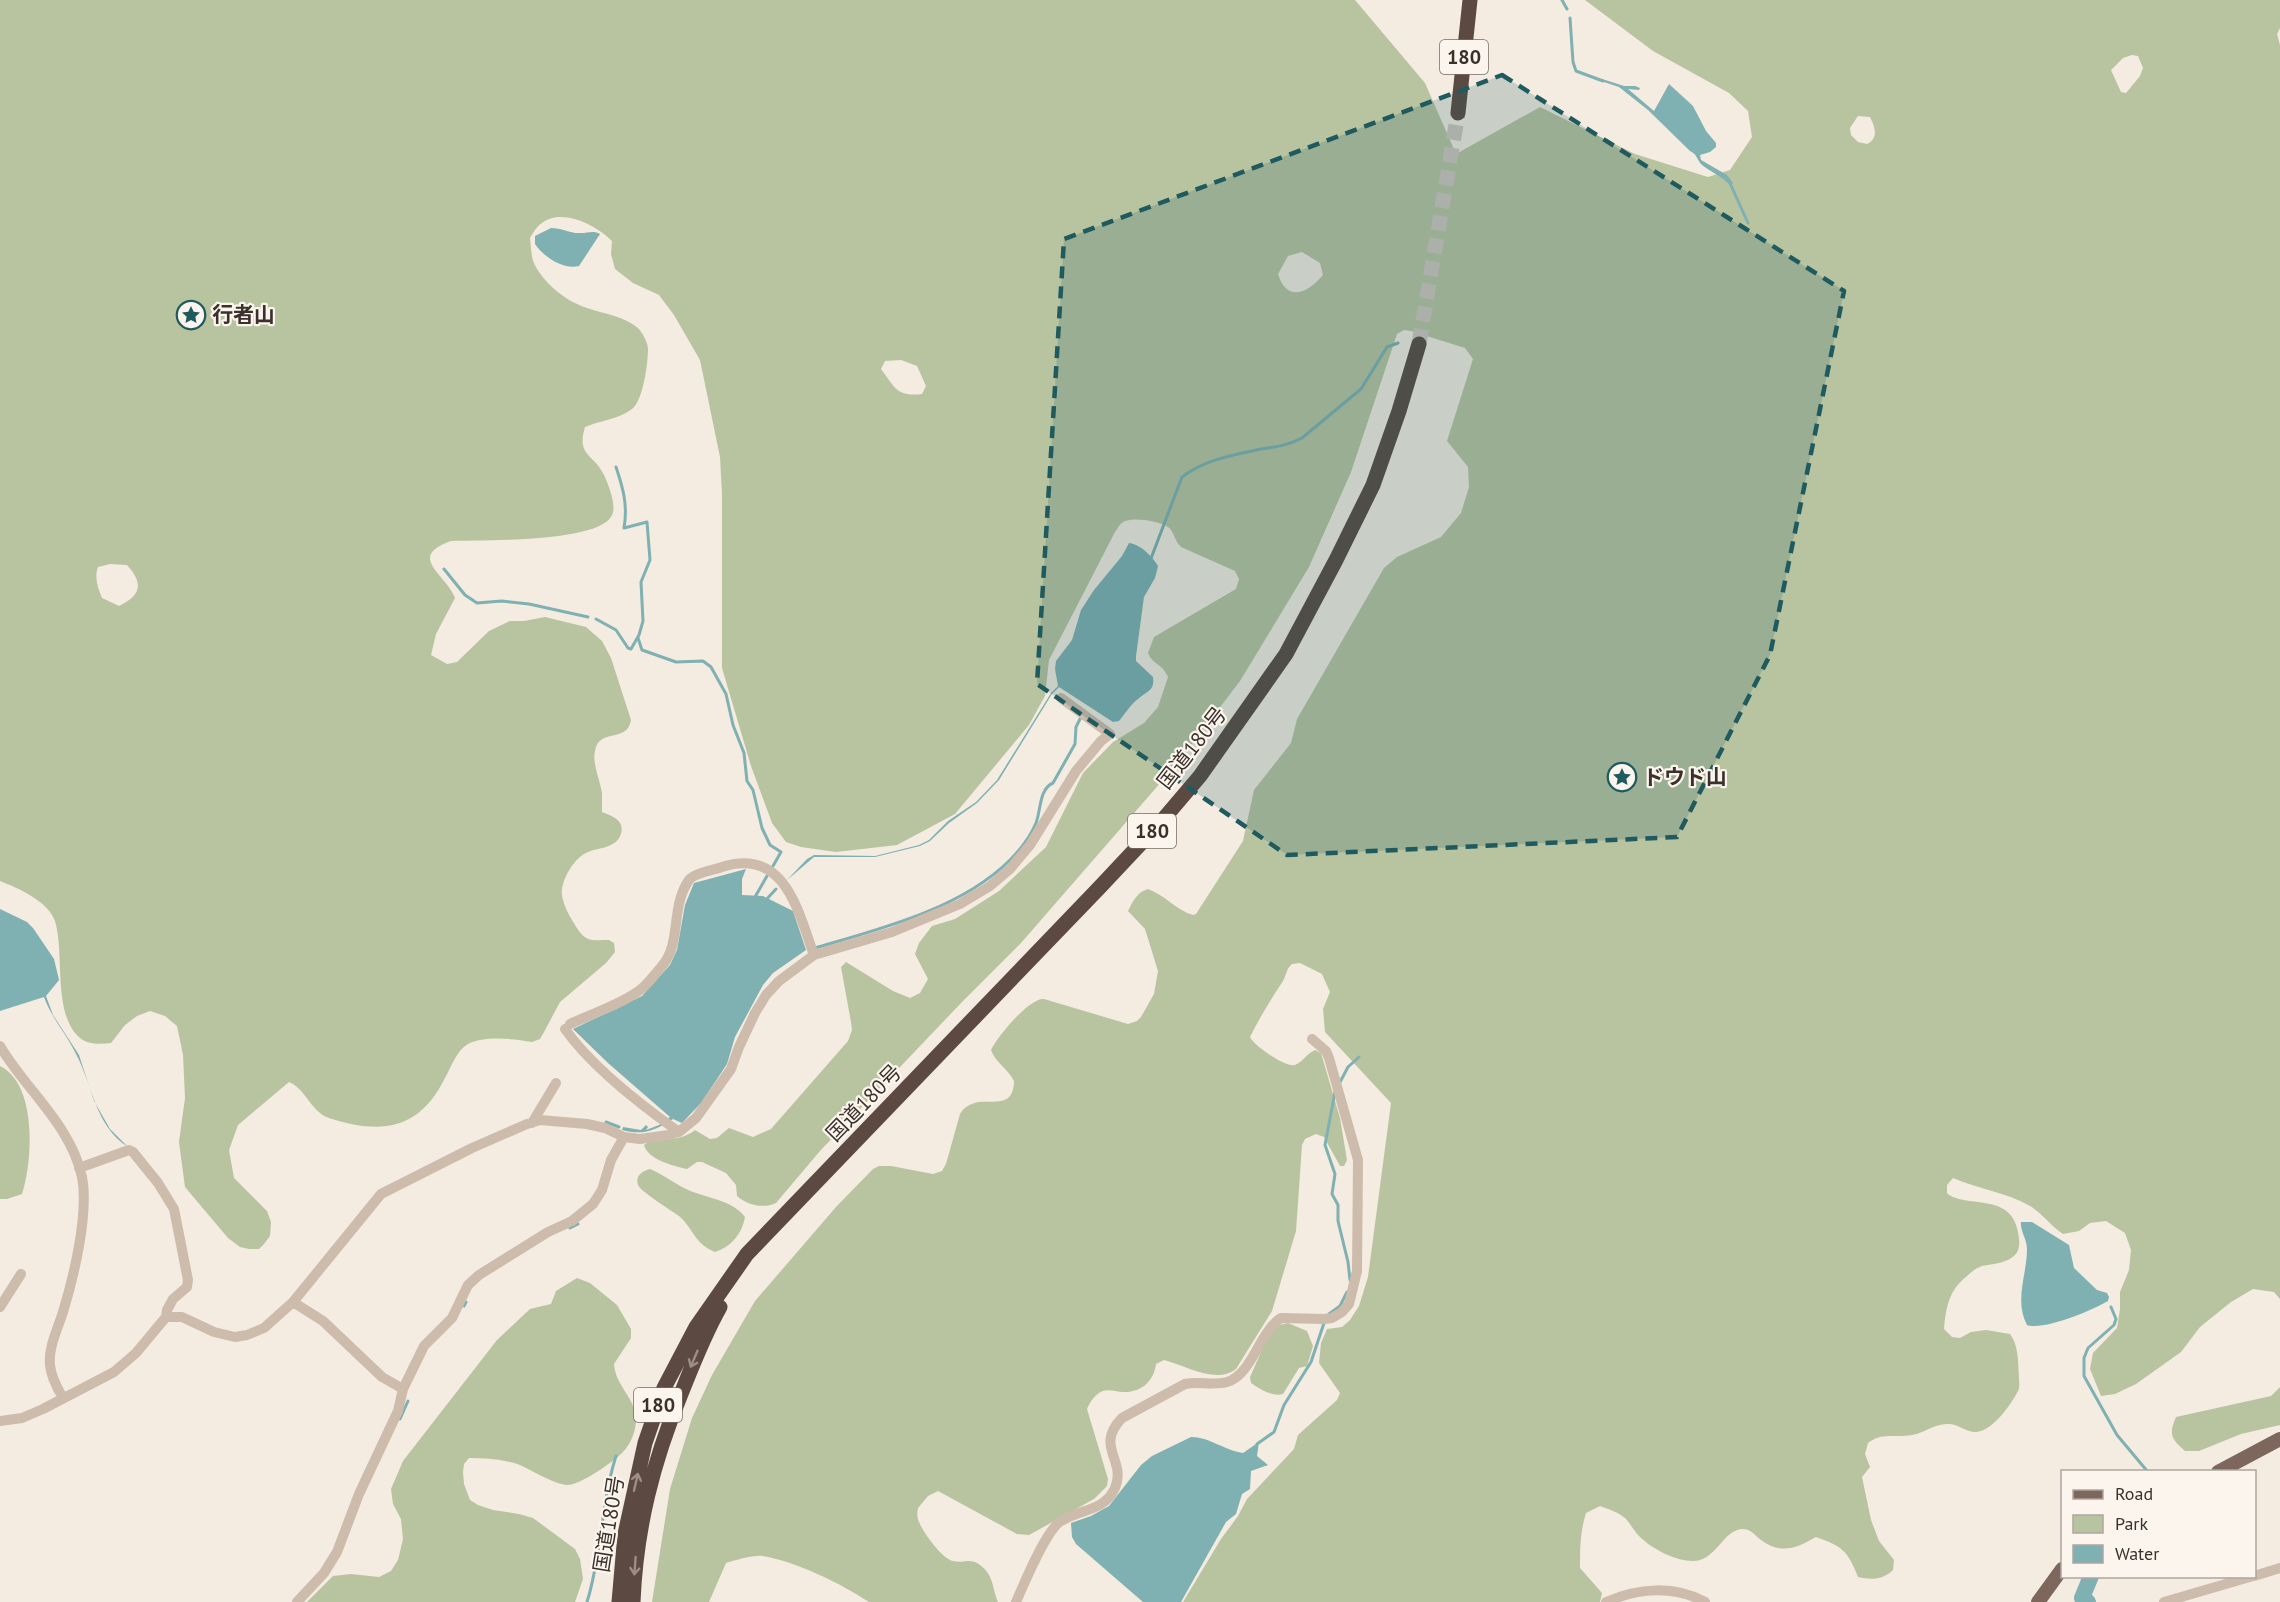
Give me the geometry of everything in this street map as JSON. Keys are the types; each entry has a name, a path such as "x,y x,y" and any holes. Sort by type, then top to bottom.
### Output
{"highway":[{"name":"180","path":"1458,113 1470,0"},
{"name":"国道180号","path":"619,1602 622,1555 645,1443 664,1389 696,1327 747,1254 1099,888 1160,823 1206,768 1286,654 1336,560 1373,484 1399,411 1419,344"},
{"name":"国道180号","path":"633,1602 635,1559 641,1527 655,1462 668,1425 705,1333 765,1236"}],"main road":[{"path":"2222,1470 2280,1439"},
{"path":"2038,1602 2061,1570"}],"street":[{"path":"166,1317 182,1317 221,1335 242,1337 264,1328 293,1302 381,1194 472,1148 532,1123 556,1121 587,1124 605,1128 624,1137 640,1139 679,1132 696,1118 731,1069 747,1029 766,995 788,973 814,955 892,932 950,908 990,886 1010,869 1030,845 1076,771 1101,741 1110,734 1061,698"},
{"path":"679,1132 583,1051 567,1026 642,988 669,957 673,947 676,910 689,880 730,865 743,862 754,864 766,868 777,877 790,891 814,955"},
{"path":"1016,1602 1051,1532 1060,1521 1096,1507 1112,1494 1118,1474 1109,1440 1115,1425 1122,1418 1185,1384 1228,1382 1238,1377 1267,1332 1281,1318 1332,1318 1349,1304 1357,1271 1358,1160 1329,1058 1312,1039"},
{"path":"0,1046 10,1063 63,1131 80,1168 83,1192 78,1254 49,1363 63,1398"},
{"path":"532,1123 556,1083"},
{"path":"297,1602 324,1573 337,1552 359,1494 398,1411 402,1389 424,1346 452,1318 464,1292 474,1279 548,1232 572,1221 593,1204 602,1190 611,1160 624,1137"},
{"path":"0,1421 22,1418 105,1377 124,1365 166,1317 173,1299 187,1287 188,1280 177,1221 166,1195 131,1150 80,1168"},
{"path":"0,1307 21,1274"},
{"path":"293,1302 323,1321 382,1377 402,1389"},
{"path":"2256,1575 2280,1568"},
{"path":"2164,1602 2247,1578"},
{"path":"1606,1602 1621,1595 1658,1590 1673,1590 1705,1602"}],"highlighted area":[{"path":"1502,75 1844,291 1770,655 1677,837 1287,855 1037,684 1064,239"}],"green space":[{"path":"0,0 1355,0 1425,83 1456,154 1540,107 1635,154 1708,177 1730,170 1752,137 1748,111 1729,93 1653,51 1585,0 2280,0 2280,28 2277,34 2280,45 2280,1299 2274,1292 2253,1289 2231,1302 2200,1327 2181,1352 2136,1384 2115,1394 2101,1396 2090,1369 2093,1353 2117,1328 2120,1292 2129,1270 2131,1250 2125,1233 2106,1221 2090,1223 2079,1231 2063,1234 2021,1201 1953,1178 1947,1185 1947,1193 1954,1198 1997,1206 2014,1219 2019,1246 2016,1254 2009,1259 1980,1267 1961,1281 1949,1300 1944,1329 1952,1337 1960,1338 1971,1332 1986,1330 2010,1334 2018,1355 2019,1388 2001,1416 1983,1430 1973,1432 1955,1425 1942,1424 1916,1434 1883,1436 1868,1443 1865,1454 1870,1467 1862,1477 1871,1520 1879,1541 1894,1560 1893,1570 1881,1577 1872,1579 1858,1577 1851,1561 1843,1551 1832,1543 1816,1537 1796,1547 1782,1549 1768,1545 1745,1529 1730,1534 1714,1551 1701,1560 1679,1559 1650,1545 1639,1536 1625,1518 1600,1506 1586,1513 1581,1534 1580,1568 1602,1593 1600,1602 1183,1602 1247,1499 1294,1449 1298,1435 1337,1400 1340,1393 1319,1363 1321,1343 1327,1329 1342,1327 1350,1320 1359,1306 1368,1277 1391,1103 1325,1032 1323,1009 1330,992 1322,974 1300,963 1292,964 1289,968 1250,1037 1270,1055 1291,1065 1298,1064 1315,1050 1321,1053 1340,1118 1347,1160 1344,1166 1340,1166 1324,1137 1316,1134 1305,1139 1302,1145 1296,1231 1272,1311 1236,1369 1228,1373 1210,1375 1164,1360 1156,1364 1153,1376 1141,1388 1130,1392 1106,1390 1098,1394 1087,1409 1108,1479 1107,1486 1094,1499 1029,1535 1017,1534 938,1491 928,1496 917,1512 924,1532 938,1550 949,1559 957,1562 973,1561 985,1569 998,1602 869,1602 804,1568 759,1556 726,1563 709,1602 652,1602 670,1489 692,1418 712,1375 755,1301 836,1207 873,1169 879,1166 891,1166 933,1174 942,1171 960,1114 967,1106 975,1103 1001,1101 1008,1098 1012,1092 1014,1081 991,1050 1000,1036 1031,1004 1044,999 1128,1024 1141,1017 1154,994 1158,971 1145,929 1128,911 1134,900 1141,892 1148,889 1187,913 1196,914 1243,841 1254,790 1291,743 1297,719 1384,568 1397,557 1441,537 1461,513 1469,487 1468,467 1447,441 1473,359 1465,348 1411,331 1404,330 1397,334 1351,472 1309,567 1240,681 1175,766 1021,943 820,1151 776,1203 771,1205 761,1206 745,1202 737,1196 736,1185 726,1173 702,1162 697,1162 687,1169 669,1164 651,1155 644,1145 649,1142 682,1137 695,1130 710,1139 717,1138 729,1128 753,1137 771,1129 848,1041 852,1030 841,967 846,962 893,991 910,998 920,993 928,979 915,954 919,943 932,926 955,919 999,891 1046,847 1083,773 1113,742 1144,723 1158,707 1168,677 1148,653 1154,637 1236,589 1239,579 1235,571 1181,547 1170,529 1164,525 1141,520 1123,522 1115,532 1049,660 1045,696 1029,725 955,814 897,845 836,852 801,847 786,842 772,823 751,766 722,668 720,457 700,360 674,315 659,295 633,283 615,269 611,254 612,241 589,224 569,218 550,219 542,223 530,238 533,261 542,276 555,290 579,305 632,324 641,332 648,347 644,381 636,405 621,415 585,427 584,449 600,468 608,484 613,500 612,515 603,524 586,531 563,535 512,540 451,541 431,553 430,560 455,598 436,634 431,655 447,664 457,662 489,631 510,621 545,617 586,627 602,641 611,658 631,720 624,732 602,739 594,756 602,793 602,812 613,817 621,825 619,839 611,845 581,856 566,877 562,890 565,907 582,935 589,939 609,940 614,943 615,952 606,963 560,1002 540,1039 532,1042 483,1039 468,1044 457,1054 435,1095 423,1109 411,1118 382,1127 329,1118 318,1111 295,1085 289,1082 238,1125 229,1150 234,1178 267,1211 271,1222 270,1236 259,1249 240,1247 228,1238 185,1187 179,1142 185,1098 183,1055 177,1026 165,1016 150,1011 137,1016 125,1025 111,1043 91,1043 80,1038 71,1027 62,999 55,921 39,901 0,881","holes":["2138,56 2143,68 2140,76 2126,93 2121,92 2111,70 2123,58","1858,116 1870,117 1875,135 1867,144 1858,142 1851,135 1850,128","1302,252 1320,263 1323,275 1311,287 1292,292 1282,283 1278,274 1288,256","901,360 917,366 926,386 922,394 913,395 901,392 893,386 881,369 885,361","110,564 127,565 136,578 138,588 132,598 119,606 102,598 96,575 98,567"]},
{"path":"0,1066 12,1075 21,1089 26,1105 30,1143 22,1194 7,1199 0,1199"},
{"path":"650,1169 684,1188 733,1206 745,1217 735,1239 726,1247 715,1252 704,1246 683,1219 640,1188 637,1179 640,1174"},
{"path":"577,1278 590,1283 617,1305 631,1329 631,1338 614,1364 618,1379 635,1412 635,1428 628,1446 622,1453 587,1478 567,1485 520,1465 494,1459 469,1458 464,1464 463,1472 464,1484 470,1500 493,1510 533,1518 575,1549 580,1559 583,1579 575,1602 307,1602 333,1576 351,1574 379,1577 391,1571 398,1560 403,1539 401,1519 393,1504 391,1489 403,1461 497,1340 530,1309 551,1304 556,1291"},
{"path":"1288,1323 1307,1331 1313,1346 1307,1366 1299,1368 1283,1394 1266,1392 1251,1383 1250,1377 1265,1343 1276,1326"},
{"path":"2280,1387 2280,1425 2241,1434 2199,1451 2185,1451 2173,1436 2172,1428 2176,1417 2271,1396"}],"water":[{"path":"1602,79 1640,88 1639,90 1628,89 1654,111 1669,84 1693,106 1706,131 1716,143 1716,147 1710,152 1700,155 1701,160 1727,175 1733,183 1730,185 1702,165 1694,154 1648,110 1619,87 1601,81"},
{"path":"551,228 574,233 600,234 579,266 573,267 549,258 535,244 535,236"},
{"path":"1129,543 1146,552 1158,566 1155,578 1144,597 1136,656 1136,661 1153,677 1153,685 1119,721 1113,722 1059,687 1052,694 999,780 977,803 949,823 930,841 920,846 875,857 814,857 787,880 807,859 814,855 875,856 919,845 929,840 948,821 976,802 997,780 1051,693 1058,686 1056,661 1072,640 1081,610 1122,556"},
{"path":"746,869 742,879 742,895 763,896 793,911 806,950 773,973 763,985 735,1037 727,1064 701,1103 682,1123 673,1119 649,1131 622,1130 623,1127 641,1130 646,1125 648,1127 646,1130 670,1117 573,1029 642,996 670,965 677,950 685,905 694,883"},
{"path":"0,909 27,922 54,959 59,980 46,996 53,1015 79,1055 89,1086 76,1054 51,1012 44,997 0,1011"},
{"path":"96,1104 110,1129 128,1147 108,1128"},
{"path":"2021,1222 2032,1222 2069,1245 2074,1268 2097,1290 2107,1293 2108,1301 2056,1322 2027,1325 2023,1316 2021,1297 2027,1249"},
{"path":"1191,1437 1204,1439 1243,1453 1259,1442 1257,1456 1268,1465 1251,1471 1250,1489 1242,1494 1236,1514 1226,1522 1181,1602 1143,1602 1076,1544 1072,1537 1071,1523 1109,1506 1141,1465 1152,1456"}],"waterway":[{"path":"1562,0 1567,9"},
{"path":"1570,18 1573,62 1576,71 1603,81"},
{"path":"1729,181 1748,223"},
{"path":"1150,561 1182,477 1220,458 1282,445 1302,438 1361,389 1387,347 1398,343"},
{"path":"596,619 616,630 631,649 639,635 643,621 641,582 650,560 647,522 624,528 624,497 616,467"},
{"path":"444,569 465,595 477,603 502,601 529,604 588,617"},
{"path":"638,638 642,650 676,662 703,661 711,667 726,694 733,725 744,753 747,781 753,790 762,828 770,845 781,852 773,866"},
{"path":"815,948 892,925 944,904 968,892 1010,860 1034,828 1045,790 1053,783 1075,744 1076,727 1081,717"},
{"path":"755,897 767,876"},
{"path":"765,901 776,889"},
{"path":"1339,1084 1348,1067 1359,1057"},
{"path":"1335,1092 1325,1145 1335,1174 1332,1194 1338,1205 1338,1221 1350,1280"},
{"path":"606,1122 619,1127"},
{"path":"570,1228 578,1224"},
{"path":"1329,1314 1340,1306 1347,1292"},
{"path":"464,1306 466,1302"},
{"path":"2111,1307 2116,1319 2114,1325 2088,1348 2084,1358 2084,1376 2117,1435 2146,1470"},
{"path":"1257,1444 1274,1432 1284,1405 1311,1362 1324,1323"},
{"path":"400,1419 408,1401"},
{"path":"587,1602 596,1566 607,1492 616,1456"},
{"path":"2088,1602 2082,1598 2090,1578"}],"tunnel":[{"path":"1419,344 1458,113"}],"place":[{"name":"行者山","path":"191,315"},
{"name":"ドウド山","path":"1622,777"}]}
